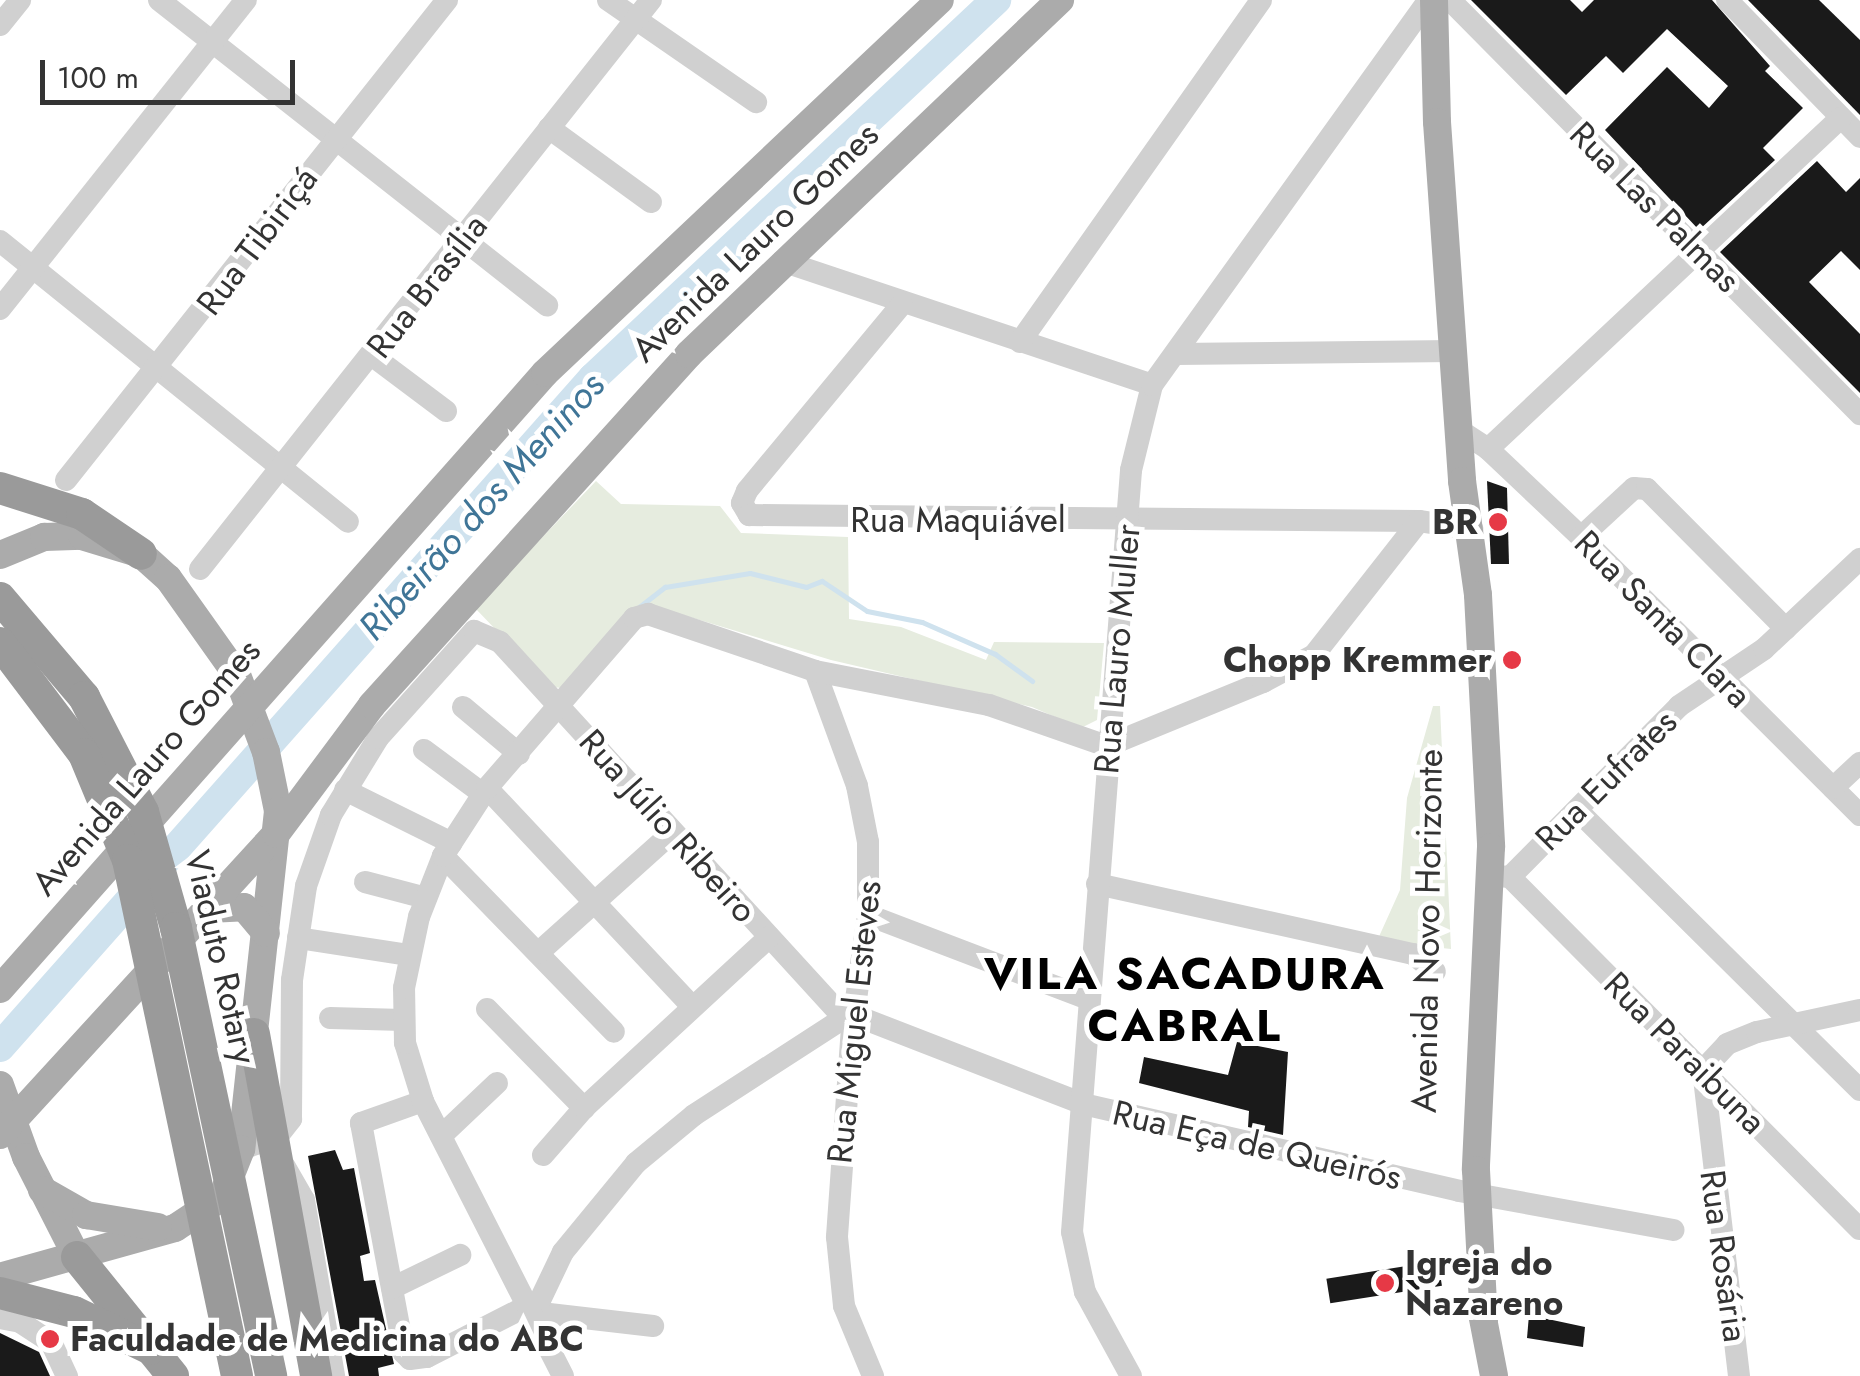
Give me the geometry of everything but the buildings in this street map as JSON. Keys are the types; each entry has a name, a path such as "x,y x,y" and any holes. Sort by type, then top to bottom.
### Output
{"highway":[{"path":"0,488 82,514 141,554"},
{"name":"Viaduto Rotary","path":"0,598 84,697 144,812 176,928 271,1376"},
{"name":"Viaduto Rotary","path":"0,643 84,754 128,860 237,1376"},
{"path":"254,1034 255,1144 316,1376"},
{"path":"76,1258 173,1376"},
{"path":"0,1293 74,1312 151,1349"}],"main road":[{"name":"Avenida Lauro Gomes","path":"0,962 250,705 568,323 913,0"},
{"name":"Avenida Lauro Gomes","path":"0,989 594,323 940,0"},
{"name":"Avenida Lauro Gomes","path":"6,1128 276,834 337,780 372,705 452,612 782,261 1060,0"},
{"name":"Avenida Novo Horizonte","path":"1431,0 1462,481 1473,837 1468,1192 1494,1376"},
{"name":"Avenida Novo Horizonte","path":"1462,528 1499,876 1468,1192"},
{"path":"0,555 62,534 141,554 202,618 250,705 273,780 276,834 254,1034"},
{"path":"273,780 298,784 337,780"},
{"path":"209,909 244,908 266,933"},
{"path":"0,1087 6,1128 76,1258"},
{"path":"0,1277 174,1228 222,1197 255,1144"},
{"path":"42,1190 110,1222 174,1228"}],"street":[{"path":"0,25 20,0"},
{"path":"159,0 546,305"},
{"path":"0,308 246,0"},
{"name":"Rua Tibiriçá","path":"66,480 160,370 333,140 447,0"},
{"path":"608,0 756,102"},
{"name":"Rua Brasília","path":"200,570 374,356 650,0"},
{"path":"1020,342 1261,0"},
{"name":"Rua Lauro Muller","path":"1131,1376 1076,1261 1088,999 1131,470 1152,385 1431,0"},
{"name":"Rua Las Palmas","path":"1450,0 1860,414"},
{"path":"1728,0 1860,136"},
{"path":"1488,449 1842,118"},
{"path":"549,128 651,202"},
{"path":"0,241 348,522"},
{"path":"782,261 1152,385"},
{"name":"Rua Maquiável","path":"902,304 759,475 742,499 745,512 777,520 1419,520 1462,528"},
{"path":"1175,354 1452,350"},
{"path":"374,356 446,411"},
{"name":"Rua Santa Clara","path":"1458,430 1488,449 1581,537 1860,816"},
{"path":"1581,537 1634,488 1647,489 1786,629"},
{"path":"563,1376 422,1101 402,1020 408,956 426,898 448,849 485,791 638,615 815,670 989,705 1107,746 1263,682 1314,654 1419,520"},
{"name":"Rua Eufrates","path":"1499,876 1577,810 1680,706 1786,629 1860,560"},
{"name":"Rua Júlio Ribeiro","path":"337,780 457,645 480,630 500,642 850,1020"},
{"name":"Rua Miguel Esteves","path":"815,670 857,786 868,842 868,916 850,1020 838,1180 839,1280 853,1334 873,1376"},
{"path":"463,707 518,754"},
{"path":"424,750 485,791 692,1006"},
{"path":"1833,788 1860,762"},
{"path":"334,1376 304,1200 255,1144 286,1130 292,1110 292,980 312,864 337,780 448,849 538,953 614,1032"},
{"path":"1577,810 1860,1090"},
{"path":"538,953 674,832"},
{"name":"Rua Paraibuna","path":"1499,876 1703,1070 1860,1230"},
{"path":"365,882 426,898"},
{"path":"1097,884 1413,954 1435,972"},
{"path":"868,916 1088,999"},
{"path":"543,1155 584,1108 770,937"},
{"path":"298,938 408,956"},
{"path":"487,1009 584,1108"},
{"path":"1703,1070 1727,1044 1792,1020 1860,1010"},
{"path":"330,1018 402,1020"},
{"path":"530,1312 572,1240 636,1163 694,1114 850,1020"},
{"name":"Rua Eça de Queirós","path":"850,1020 1083,1104 1468,1192 1672,1230"},
{"name":"Rua Rosária","path":"1703,1070 1738,1376"},
{"path":"440,1136 497,1082"},
{"path":"422,1101 361,1122 400,1342 414,1360 530,1312 653,1326"},
{"path":"392,1288 460,1256"},
{"path":"0,1318 20,1322 51,1342 66,1376"}],"shaded area":[{"path":"596,481 621,504 720,506 741,533 848,537 849,619 901,627 986,660 994,642 1104,643 1097,720 1081,728 1032,707 831,660 657,607 562,688 551,687 475,608"},
{"path":"1433,706 1440,706 1451,949 1377,941 1400,890 1407,798"}],"waterway":[{"name":"Ribeirão dos Meninos","path":"0,1047 593,378 996,0"},
{"path":"639,607 665,587 750,573 806,587 822,581 867,611 922,622 995,654 1032,681"}],"place":[{"name":"BR","path":"1498,522"},
{"name":"Chopp Kremmer","path":"1512,660"},
{"name":"Igreja do Nazareno","path":"1385,1283"},
{"name":"Faculdade de Medicina do ABC","path":"50,1339"}],"district":[{"name":"VILA SACADURA CABRAL","path":"1185,1000"}]}
